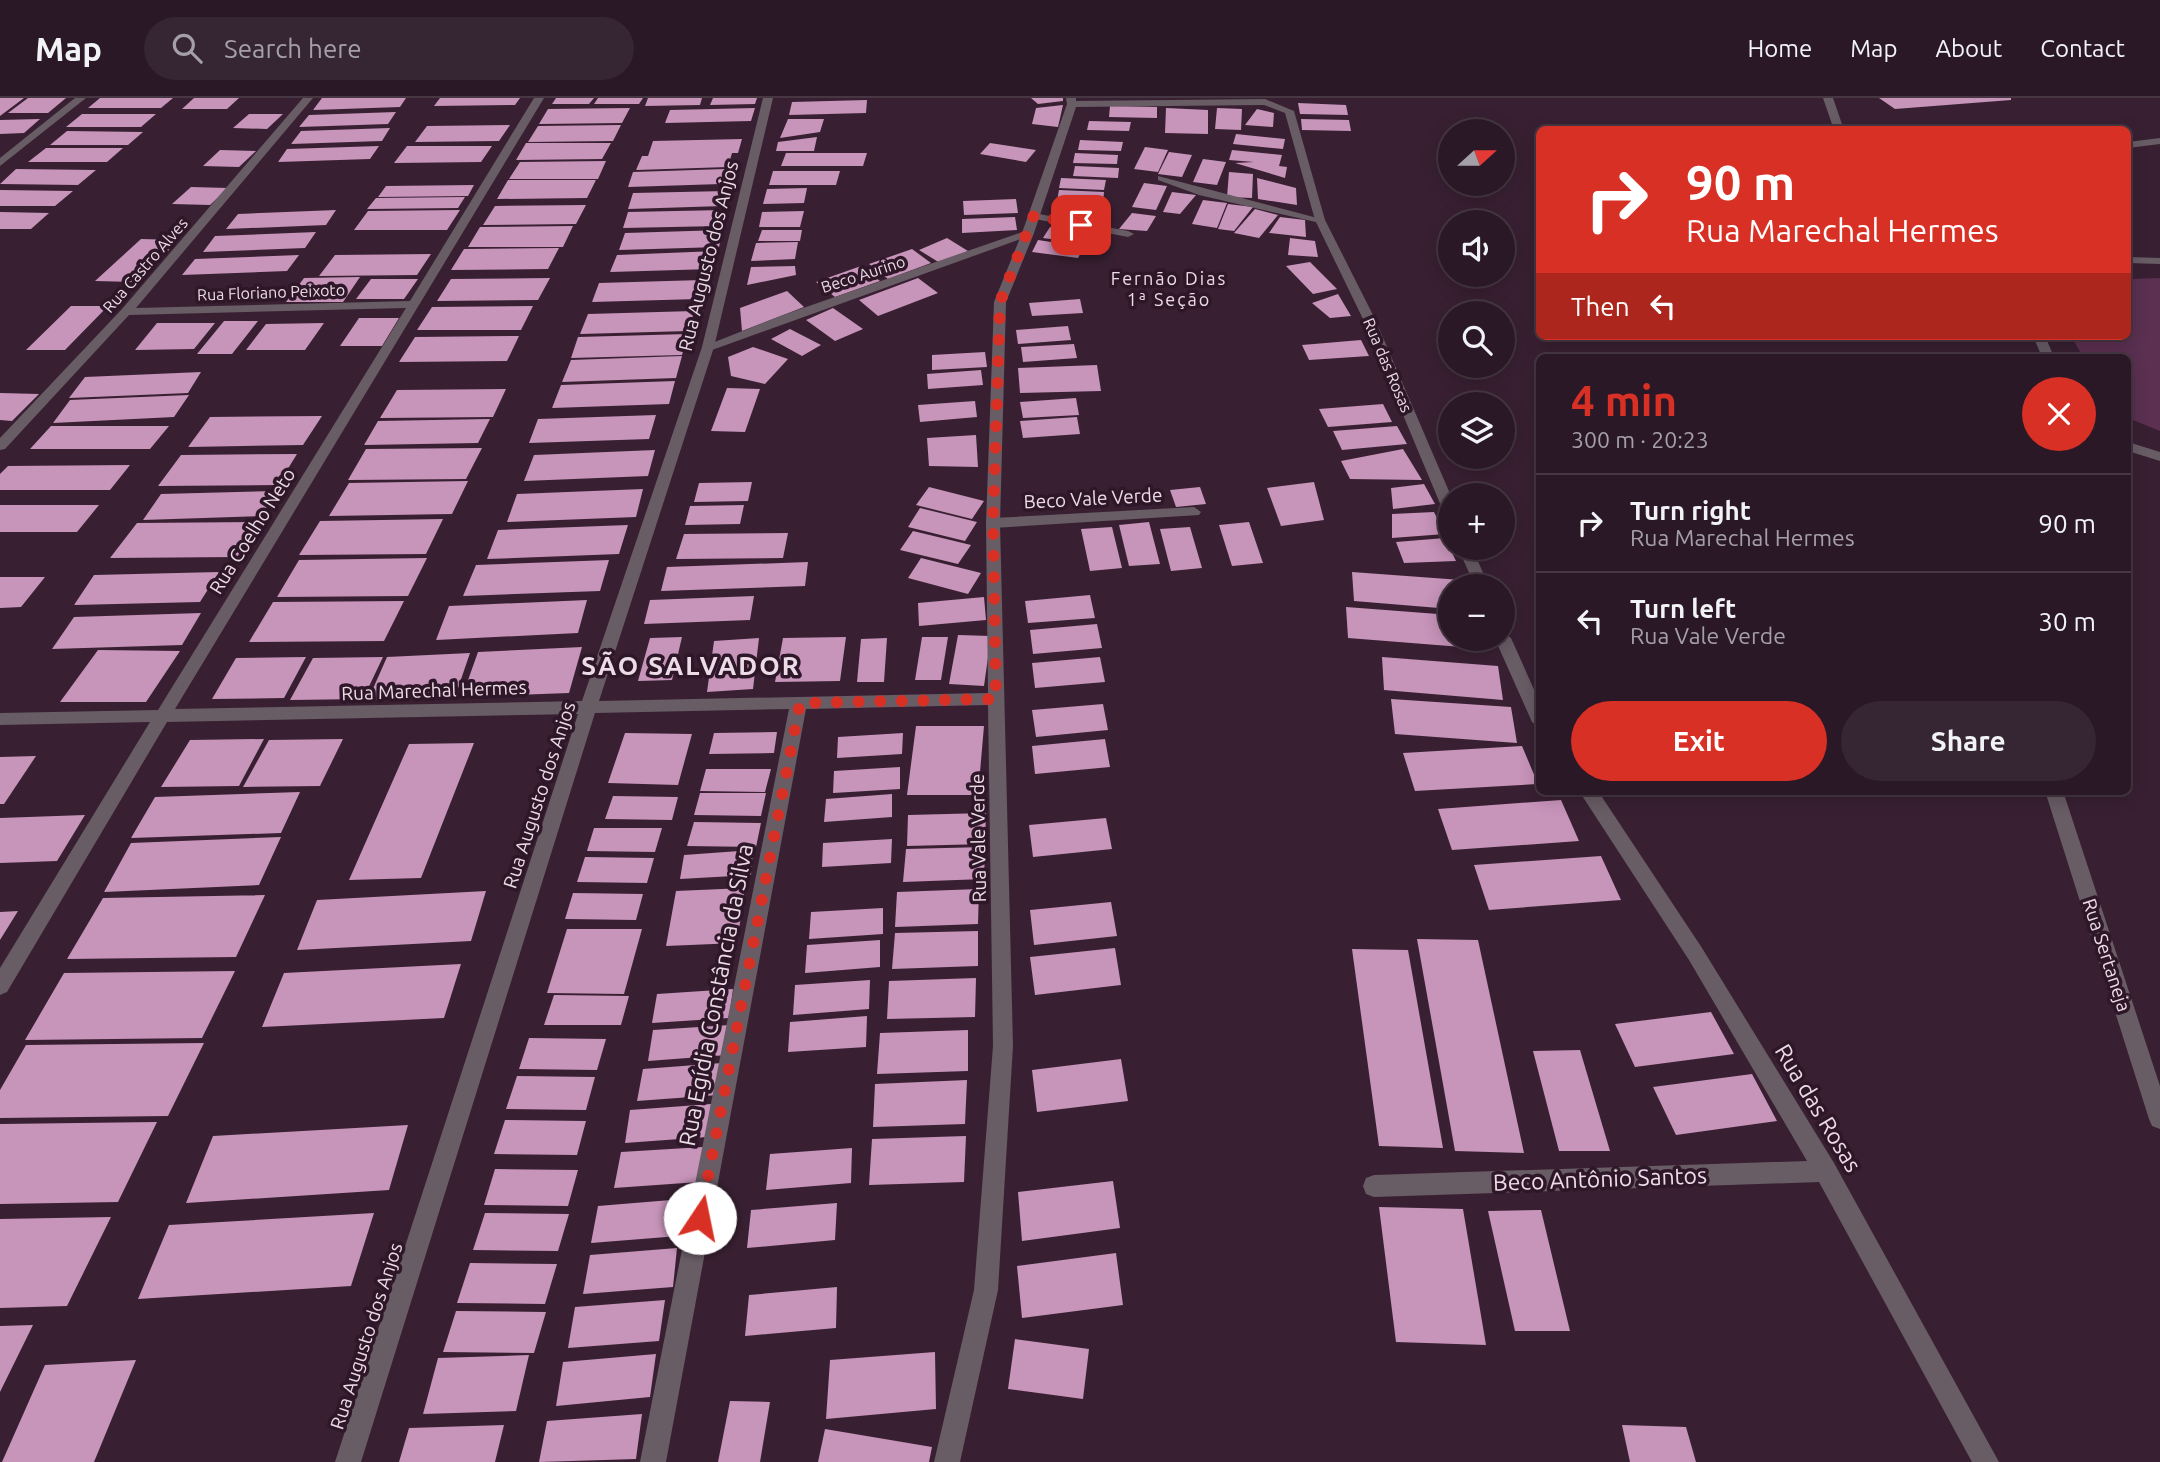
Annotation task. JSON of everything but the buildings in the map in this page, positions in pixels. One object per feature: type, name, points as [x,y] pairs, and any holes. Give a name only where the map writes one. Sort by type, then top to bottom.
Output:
[{"type":"street","points":[[0,163],[81,98]]},
{"type":"street","name":"Rua Castro Alves","points":[[0,446],[126,312],[308,98]]},
{"type":"street","name":"Rua Coelho Neto","points":[[0,986],[158,718],[416,304],[539,98]]},
{"type":"street","name":"Rua Augusto dos Anjos","points":[[348,1462],[589,706],[708,347],[768,98]]},
{"type":"street","points":[[1828,98],[1838,126]]},
{"type":"street","name":"Rua Vale Verde","points":[[947,1462],[986,1290],[1003,1046],[993,523],[1000,302],[1028,233],[1072,101]]},
{"type":"street","name":"Rua das Rosas","points":[[1072,101],[1265,102],[1289,111],[1320,220],[1369,319],[1438,483]]},
{"type":"street","points":[[2131,145],[2160,141]]},
{"type":"street","points":[[1162,178],[1203,193],[1320,220]]},
{"type":"street","points":[[1034,215],[1128,233]]},
{"type":"street","name":"Beco Aurino","points":[[708,347],[818,305],[892,282],[1028,233]]},
{"type":"street","points":[[2131,260],[2160,261]]},
{"type":"street","name":"Rua Floriano Peixoto","points":[[126,312],[416,304]]},
{"type":"street","points":[[2131,447],[2160,457]]},
{"type":"street","name":"Beco Vale Verde","points":[[993,523],[1194,512]]},
{"type":"street","points":[[1509,651],[1536,713]]},
{"type":"street","name":"Rua Marechal Hermes","points":[[0,719],[158,718],[589,706],[996,699]]},
{"type":"street","name":"Rua Egídia Constância da Silva","points":[[653,1462],[800,703]]},
{"type":"street","name":"Rua das Rosas","points":[[1591,795],[1646,874],[1826,1171],[1986,1462]]},
{"type":"street","name":"Rua Sertaneja","points":[[2055,795],[2160,1119]]},
{"type":"street","name":"Beco Antônio Santos","points":[[1374,1186],[1826,1171]]},
{"type":"shaded area","points":[[2160,278],[2160,431],[2131,419],[2131,354],[2081,354],[2073,340],[2131,340],[2131,279]]},
{"type":"district","name":"Fernão Dias 1ª Seção","points":[[1169,289]]},
{"type":"district","name":"SÃO SALVADOR","points":[[691,666]]},
{"type":"route","points":[[700,1218],[800,703],[996,699],[993,523],[1000,302],[1034,215],[1081,225]]}]
